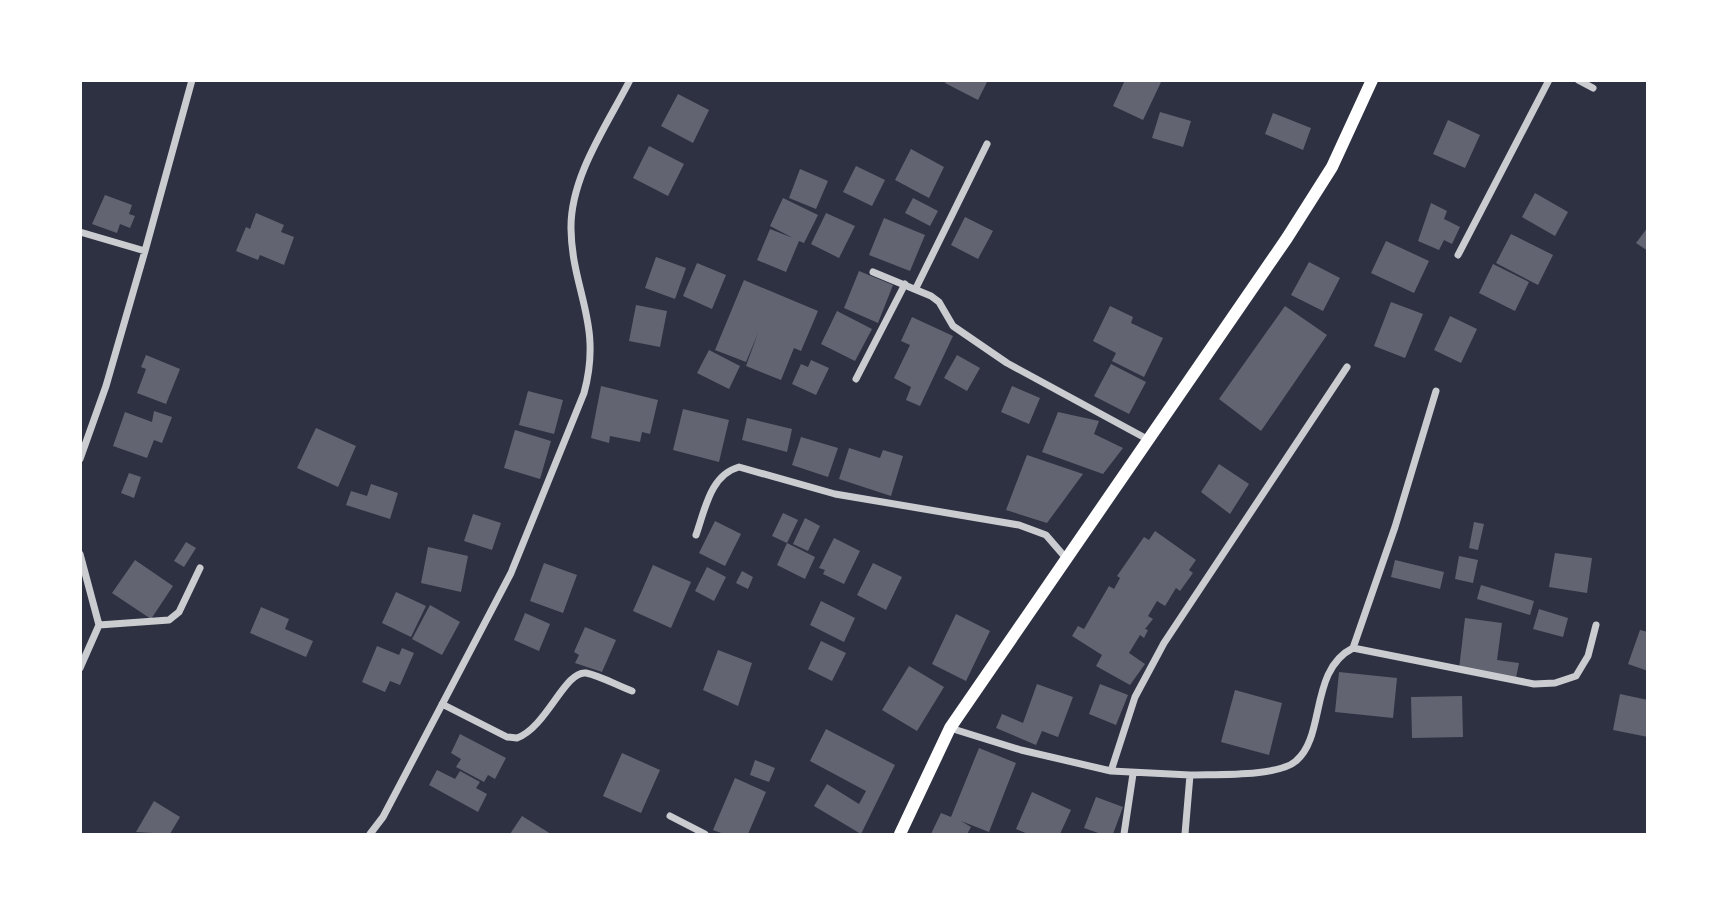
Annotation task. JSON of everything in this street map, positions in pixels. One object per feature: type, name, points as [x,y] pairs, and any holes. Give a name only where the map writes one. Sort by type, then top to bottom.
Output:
[{"type":"main road","points":[[900,835],[950,728],[1332,167],[1372,80]]},
{"type":"street","points":[[80,459],[106,386],[192,80]]},
{"type":"street","points":[[370,835],[383,817],[511,573],[584,393],[590,369],[592,342],[570,230],[573,198],[630,80]]},
{"type":"street","points":[[1458,255],[1549,80]]},
{"type":"street","points":[[1578,80],[1593,88]]},
{"type":"street","points":[[916,288],[987,144]]},
{"type":"street","points":[[80,232],[145,251]]},
{"type":"street","points":[[873,272],[916,288],[939,302],[953,326],[1007,363],[1147,439]]},
{"type":"street","points":[[856,379],[905,284]]},
{"type":"street","points":[[1111,771],[1135,697],[1164,643],[1347,368]]},
{"type":"street","points":[[1353,648],[1395,527],[1436,391]]},
{"type":"street","points":[[696,535],[720,477],[739,467],[835,494],[1019,525],[1046,536],[1065,557]]},
{"type":"street","points":[[80,554],[99,625],[80,668]]},
{"type":"street","points":[[99,625],[169,620],[179,612],[200,568]]},
{"type":"street","points":[[950,728],[1021,750],[1111,771],[1190,775],[1264,771],[1297,761],[1307,744],[1331,669],[1343,653],[1353,648],[1534,684],[1555,683],[1576,676],[1588,656],[1596,625]]},
{"type":"street","points":[[442,704],[507,737],[517,738],[541,722],[568,681],[576,674],[586,673],[632,691]]},
{"type":"street","points":[[1124,835],[1133,774]]},
{"type":"street","points":[[1185,835],[1190,775]]},
{"type":"street","points":[[670,816],[705,835]]},
{"type":"building","points":[[946,80],[988,80],[978,100],[945,83]]},
{"type":"building","points":[[1125,80],[1162,80],[1143,120],[1113,106]]},
{"type":"building","points":[[678,94],[709,110],[693,143],[661,126]]},
{"type":"building","points":[[1160,112],[1191,121],[1183,147],[1152,138]]},
{"type":"building","points":[[1273,113],[1311,128],[1303,150],[1265,134]]},
{"type":"building","points":[[1448,120],[1480,135],[1465,168],[1433,154]]},
{"type":"building","points":[[649,146],[684,164],[668,196],[633,178]]},
{"type":"building","points":[[911,149],[944,167],[929,198],[895,180]]},
{"type":"building","points":[[856,166],[885,180],[872,206],[843,192]]},
{"type":"building","points":[[800,169],[828,181],[816,209],[789,198]]},
{"type":"building","points":[[1535,193],[1568,212],[1555,236],[1522,217]]},
{"type":"building","points":[[105,195],[132,205],[129,214],[135,216],[130,228],[120,224],[117,233],[92,224]]},
{"type":"building","points":[[783,198],[818,215],[804,243],[799,241],[786,272],[757,260],[770,229],[793,238],[770,226]]},
{"type":"building","points":[[913,198],[938,211],[930,226],[905,213]]},
{"type":"building","points":[[1431,203],[1447,211],[1444,219],[1460,227],[1452,244],[1444,240],[1439,250],[1418,241]]},
{"type":"building","points":[[256,213],[284,225],[281,232],[294,237],[284,265],[260,255],[258,260],[236,251],[246,227],[250,229]]},
{"type":"building","points":[[826,213],[855,226],[839,258],[811,244]]},
{"type":"building","points":[[965,217],[993,231],[978,259],[951,245]]},
{"type":"building","points":[[884,218],[925,235],[910,271],[869,255]]},
{"type":"building","points":[[1648,227],[1648,251],[1636,243]]},
{"type":"building","points":[[1511,234],[1553,255],[1538,285],[1496,263]]},
{"type":"building","points":[[1386,241],[1429,261],[1414,293],[1371,273]]},
{"type":"building","points":[[656,257],[686,268],[675,299],[645,288]]},
{"type":"building","points":[[1309,262],[1340,278],[1323,311],[1291,295]]},
{"type":"building","points":[[697,263],[726,275],[712,309],[683,296]]},
{"type":"building","points":[[1493,264],[1529,282],[1515,311],[1479,293]]},
{"type":"building","points":[[859,271],[893,285],[878,323],[844,308]]},
{"type":"building","points":[[744,280],[818,311],[801,351],[794,348],[781,380],[746,366],[758,333],[746,362],[715,350]]},
{"type":"building","points":[[1391,302],[1423,314],[1405,358],[1374,346]]},
{"type":"building","points":[[636,305],[667,311],[660,347],[629,341]]},
{"type":"building","points":[[1110,306],[1133,317],[1131,323],[1163,338],[1144,377],[1112,361],[1116,353],[1093,341]]},
{"type":"building","points":[[1285,306],[1327,335],[1261,431],[1219,399]]},
{"type":"building","points":[[837,311],[872,329],[855,361],[821,344]]},
{"type":"building","points":[[1450,316],[1477,329],[1461,363],[1434,350]]},
{"type":"building","points":[[912,317],[953,336],[920,406],[906,400],[911,387],[894,378],[910,345],[901,341]]},
{"type":"building","points":[[709,350],[740,366],[729,389],[697,373]]},
{"type":"building","points":[[146,355],[180,369],[166,404],[137,393],[146,369],[141,367]]},
{"type":"building","points":[[957,355],[980,368],[967,391],[944,378]]},
{"type":"building","points":[[811,360],[829,368],[816,395],[792,384],[801,364],[808,367]]},
{"type":"building","points":[[1111,364],[1146,382],[1129,414],[1094,396]]},
{"type":"building","points":[[601,386],[658,400],[650,434],[642,432],[640,442],[610,436],[609,443],[591,438]]},
{"type":"building","points":[[1012,386],[1040,398],[1029,424],[1001,412]]},
{"type":"building","points":[[528,391],[563,400],[554,434],[519,425]]},
{"type":"building","points":[[683,409],[729,420],[719,462],[673,450]]},
{"type":"building","points":[[154,411],[172,417],[162,443],[154,440],[147,458],[113,446],[125,412],[152,422]]},
{"type":"building","points":[[1058,412],[1099,421],[1094,434],[1123,448],[1103,474],[1042,452]]},
{"type":"building","points":[[747,418],[792,429],[787,452],[742,440]]},
{"type":"building","points":[[316,428],[356,446],[338,487],[297,468]]},
{"type":"building","points":[[515,430],[551,441],[540,479],[504,468]]},
{"type":"building","points":[[801,437],[838,448],[828,477],[792,465]]},
{"type":"building","points":[[849,448],[880,458],[883,450],[903,456],[891,496],[839,479]]},
{"type":"building","points":[[1027,455],[1083,474],[1047,523],[1006,510]]},
{"type":"building","points":[[1219,464],[1249,484],[1230,514],[1201,492]]},
{"type":"building","points":[[129,473],[141,477],[134,498],[121,493]]},
{"type":"building","points":[[371,484],[398,493],[390,519],[346,505],[351,491],[367,496]]},
{"type":"building","points":[[783,513],[798,520],[787,543],[772,536]]},
{"type":"building","points":[[473,514],[501,523],[492,550],[464,541]]},
{"type":"building","points":[[805,518],[820,526],[808,551],[793,544]]},
{"type":"building","points":[[715,521],[741,534],[725,566],[699,553]]},
{"type":"building","points":[[1474,522],[1484,524],[1478,550],[1469,548]]},
{"type":"building","points":[[1155,531],[1196,560],[1189,570],[1193,573],[1180,591],[1176,588],[1165,606],[1157,601],[1148,616],[1153,619],[1145,629],[1148,630],[1144,638],[1140,635],[1129,653],[1145,664],[1130,685],[1096,666],[1102,655],[1072,636],[1078,626],[1084,629],[1109,586],[1114,589],[1120,578],[1117,576],[1144,537],[1149,540]]},
{"type":"building","points":[[834,538],[860,551],[844,584],[823,574],[825,570],[819,568]]},
{"type":"building","points":[[186,542],[196,548],[184,567],[174,561]]},
{"type":"building","points":[[787,543],[815,557],[805,579],[777,565]]},
{"type":"building","points":[[428,547],[468,556],[461,592],[421,583]]},
{"type":"building","points":[[1555,553],[1592,558],[1587,593],[1549,587]]},
{"type":"building","points":[[1459,556],[1478,560],[1473,583],[1455,579]]},
{"type":"building","points":[[135,560],[173,586],[151,619],[112,593]]},
{"type":"building","points":[[1395,560],[1444,572],[1440,589],[1391,577]]},
{"type":"building","points":[[544,563],[577,575],[563,613],[530,601]]},
{"type":"building","points":[[873,563],[902,577],[886,610],[857,595]]},
{"type":"building","points":[[653,565],[691,582],[671,628],[633,611]]},
{"type":"building","points":[[707,567],[726,577],[714,601],[695,591]]},
{"type":"building","points":[[742,571],[753,577],[748,589],[736,583]]},
{"type":"building","points":[[1481,585],[1534,601],[1530,615],[1477,599]]},
{"type":"building","points":[[396,592],[426,606],[411,637],[382,623]]},
{"type":"building","points":[[821,601],[855,618],[844,642],[810,625]]},
{"type":"building","points":[[430,605],[460,622],[442,655],[412,639]]},
{"type":"building","points":[[261,607],[289,619],[285,629],[313,641],[306,657],[250,633]]},
{"type":"building","points":[[1539,609],[1568,618],[1563,637],[1533,629]]},
{"type":"building","points":[[525,613],[550,624],[539,651],[514,640]]},
{"type":"building","points":[[956,614],[990,631],[966,681],[932,664]]},
{"type":"building","points":[[1465,618],[1502,623],[1497,660],[1519,663],[1515,683],[1459,669]]},
{"type":"building","points":[[585,627],[616,640],[602,672],[575,663],[579,655],[574,652]]},
{"type":"building","points":[[1640,630],[1648,632],[1648,671],[1628,664]]},
{"type":"building","points":[[821,641],[846,653],[832,681],[808,669]]},
{"type":"building","points":[[377,646],[399,655],[402,648],[414,653],[400,685],[390,681],[385,692],[362,682]]},
{"type":"building","points":[[718,650],[752,663],[738,706],[703,690]]},
{"type":"building","points":[[909,666],[944,687],[917,731],[882,710]]},
{"type":"building","points":[[1339,672],[1397,678],[1393,718],[1335,712]]},
{"type":"building","points":[[1037,684],[1073,697],[1058,737],[1042,731],[1036,745],[996,728],[1002,714],[1023,723]]},
{"type":"building","points":[[1100,684],[1128,695],[1116,725],[1089,714]]},
{"type":"building","points":[[1235,690],[1282,703],[1269,755],[1221,742]]},
{"type":"building","points":[[1620,694],[1648,700],[1648,737],[1613,730]]},
{"type":"building","points":[[1462,696],[1463,737],[1412,738],[1411,697]]},
{"type":"building","points":[[826,729],[895,765],[861,834],[814,806],[827,784],[859,804],[866,791],[810,761]]},
{"type":"building","points":[[460,734],[506,758],[495,779],[488,775],[484,782],[456,767],[461,759],[451,753]]},
{"type":"building","points":[[979,748],[1016,763],[989,832],[961,821],[971,827],[967,834],[931,834],[941,813],[951,817]]},
{"type":"building","points":[[622,753],[660,770],[641,813],[603,796]]},
{"type":"building","points":[[755,760],[775,768],[769,782],[750,775]]},
{"type":"building","points":[[437,770],[455,779],[460,771],[480,782],[476,788],[487,794],[478,812],[429,785]]},
{"type":"building","points":[[735,778],[766,792],[748,834],[724,834],[713,830]]},
{"type":"building","points":[[1032,792],[1071,810],[1060,834],[1028,834],[1016,829]]},
{"type":"building","points":[[1096,797],[1123,807],[1113,834],[1101,834],[1084,828]]},
{"type":"building","points":[[154,801],[180,817],[170,834],[136,832]]},
{"type":"building","points":[[522,816],[551,834],[510,834]]}]
